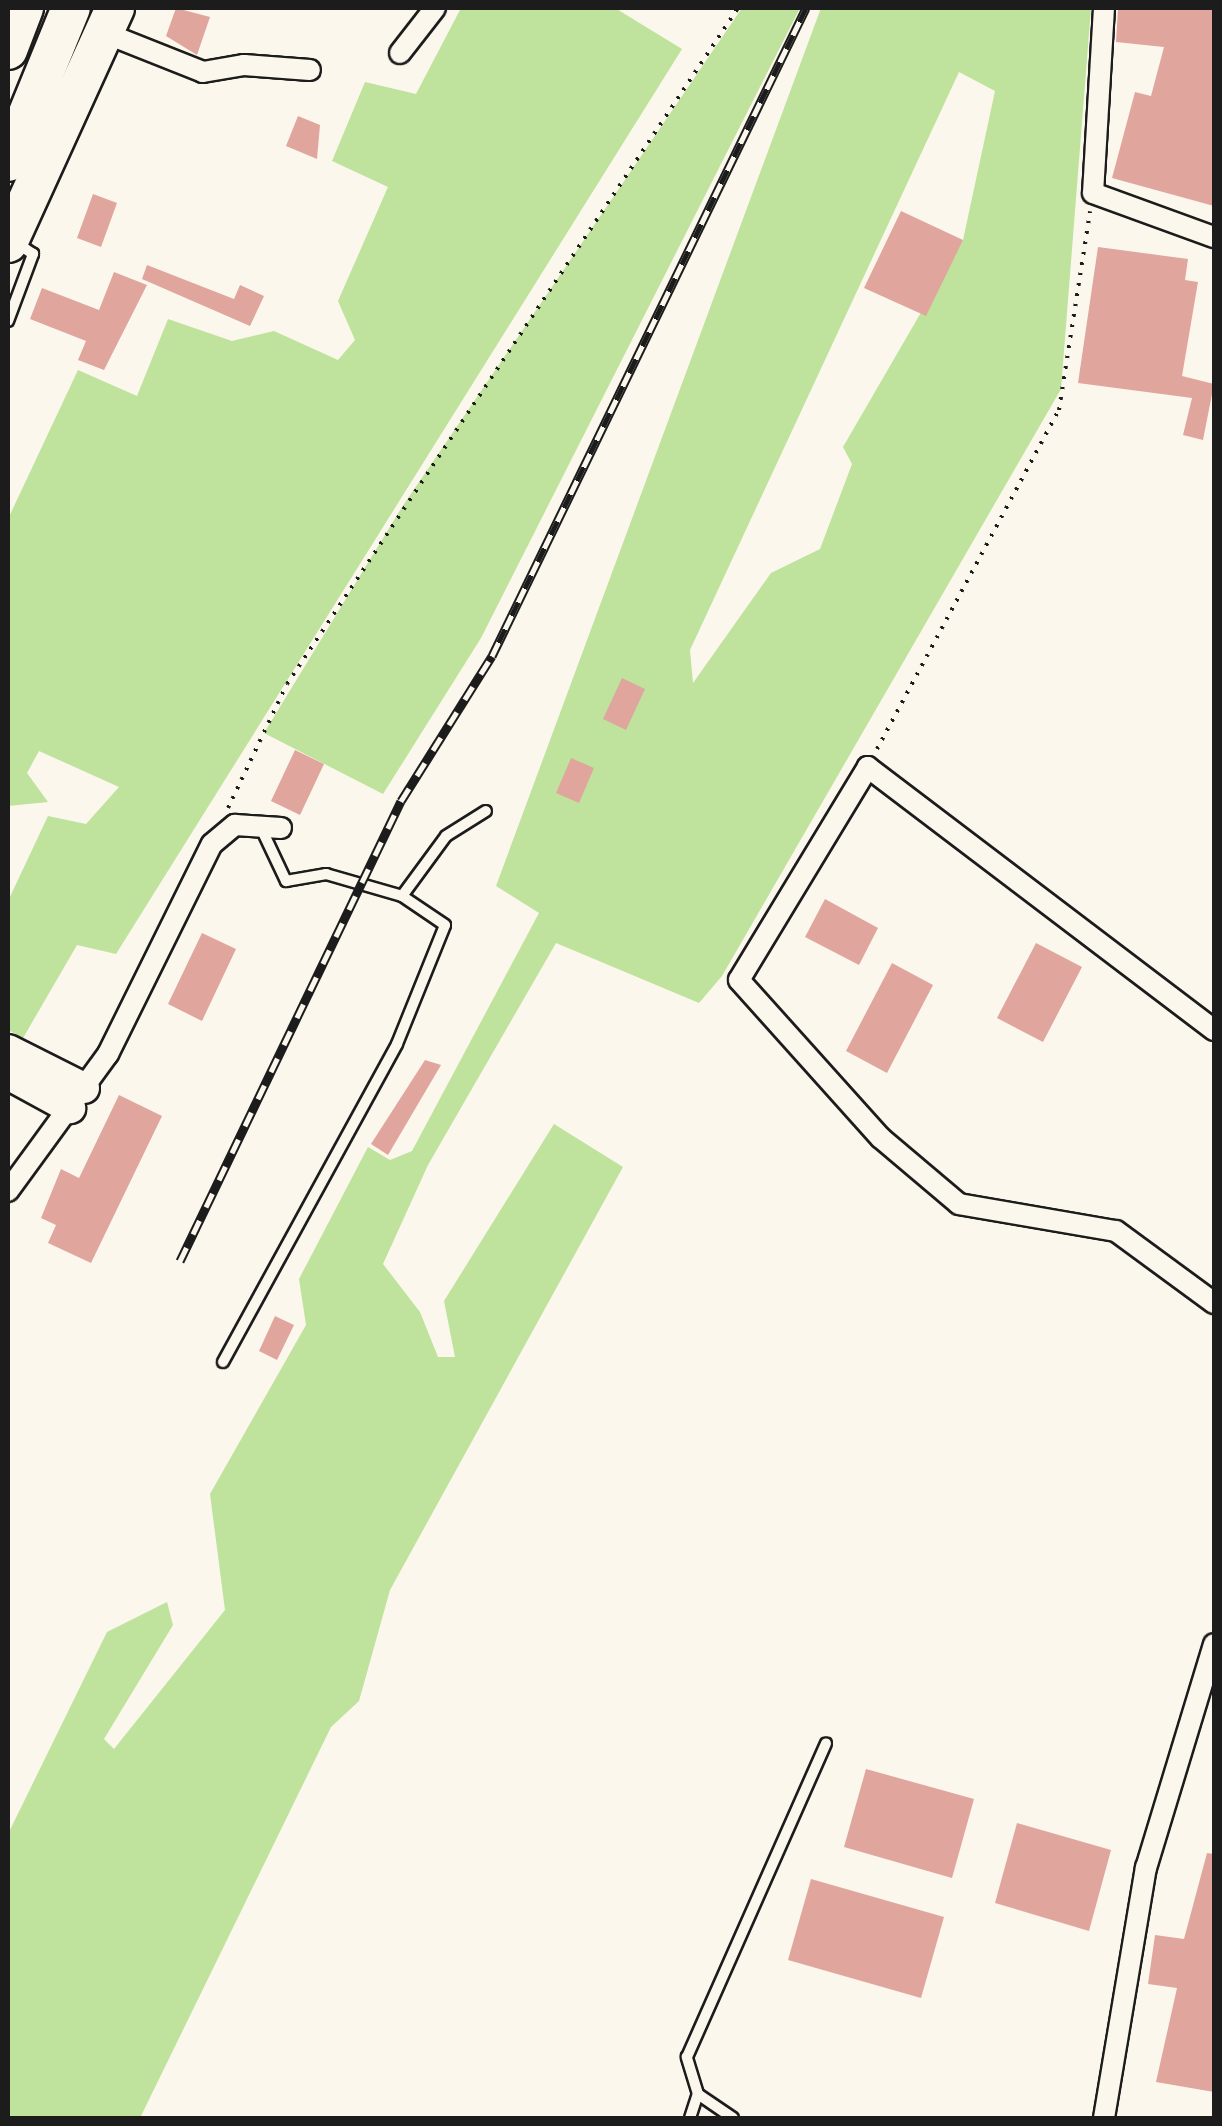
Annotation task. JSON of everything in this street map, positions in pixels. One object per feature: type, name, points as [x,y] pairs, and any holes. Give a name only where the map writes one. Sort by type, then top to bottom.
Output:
[{"type":"highway","points":[[8,50],[24,8]]},
{"type":"highway","points":[[8,162],[71,8]]},
{"type":"highway","points":[[9,241],[110,20]]},
{"type":"main road","points":[[8,1050],[77,1098]]},
{"type":"main road","points":[[8,1074],[77,1098]]},
{"type":"street","points":[[400,53],[435,8]]},
{"type":"street","points":[[1104,8],[1093,193],[1214,237]]},
{"type":"street","points":[[110,20],[203,72],[244,65],[310,70]]},
{"type":"street","points":[[1214,1030],[868,766],[738,980],[881,1138],[959,1204],[1116,1230],[1214,1304]]},
{"type":"street","points":[[8,1191],[77,1098],[212,844],[235,825],[259,822],[281,828]]},
{"type":"street","points":[[1104,2118],[1146,1868],[1214,1644]]},
{"type":"lane","points":[[8,321],[33,254],[9,241]]},
{"type":"lane","points":[[402,896],[446,836],[486,811]]},
{"type":"lane","points":[[224,1362],[397,1044],[445,926],[402,896],[326,874],[286,881],[259,822]]},
{"type":"lane","points":[[690,2118],[698,2094],[687,2058],[826,1743]]},
{"type":"lane","points":[[698,2094],[733,2118]]},
{"type":"path","points":[[212,844],[287,684],[738,8]]},
{"type":"path","points":[[868,766],[1058,410],[1093,193]]},
{"type":"green space","points":[[461,8],[615,8],[682,49],[116,954],[77,945],[23,1038],[8,1030],[8,901],[48,816],[86,824],[119,787],[39,751],[27,773],[48,802],[8,806],[8,519],[78,370],[137,396],[168,319],[232,341],[274,331],[338,360],[355,340],[338,301],[388,187],[332,161],[365,82],[416,94]]},
{"type":"green space","points":[[742,8],[800,8],[481,638],[383,794],[264,733],[402,507]]},
{"type":"green space","points":[[821,8],[1091,8],[1061,389],[722,976],[699,1003],[556,943],[428,1165],[383,1264],[420,1312],[438,1357],[455,1357],[444,1301],[554,1124],[623,1167],[390,1590],[359,1701],[331,1727],[140,2118],[8,2118],[8,1834],[107,1632],[167,1602],[173,1625],[104,1739],[114,1749],[225,1610],[210,1494],[306,1325],[299,1279],[368,1147],[390,1160],[412,1151],[539,913],[496,886]],"holes":[[[959,72],[995,91],[963,240],[843,447],[852,464],[820,549],[771,573],[693,683],[690,650]]]},
{"type":"building","points":[[176,8],[210,17],[197,55],[166,36]]},
{"type":"building","points":[[1118,8],[1214,8],[1214,206],[1112,178],[1135,92],[1151,96],[1164,47],[1116,42]]},
{"type":"building","points":[[298,116],[320,125],[317,159],[286,146]]},
{"type":"building","points":[[93,194],[117,203],[101,247],[77,238]]},
{"type":"building","points":[[901,211],[963,240],[926,316],[864,288]]},
{"type":"building","points":[[1098,247],[1188,259],[1185,280],[1198,282],[1182,376],[1214,384],[1203,440],[1183,435],[1192,398],[1078,383]]},
{"type":"building","points":[[147,265],[234,299],[240,285],[264,296],[250,326],[142,279]]},
{"type":"building","points":[[114,272],[147,285],[104,370],[78,360],[86,341],[30,319],[42,288],[99,310]]},
{"type":"building","points":[[622,678],[645,689],[626,730],[603,719]]},
{"type":"building","points":[[295,750],[324,764],[300,815],[271,801]]},
{"type":"building","points":[[571,758],[594,768],[579,803],[556,793]]},
{"type":"building","points":[[825,899],[878,928],[859,965],[805,937]]},
{"type":"building","points":[[202,933],[236,949],[202,1021],[168,1004]]},
{"type":"building","points":[[1036,943],[1082,967],[1043,1042],[997,1018]]},
{"type":"building","points":[[892,963],[933,985],[887,1073],[846,1051]]},
{"type":"building","points":[[425,1060],[441,1065],[388,1155],[371,1144]]},
{"type":"building","points":[[119,1095],[162,1116],[91,1263],[48,1243],[56,1225],[41,1218],[61,1169],[79,1178]]},
{"type":"building","points":[[275,1316],[294,1325],[277,1360],[259,1351]]},
{"type":"building","points":[[866,1769],[974,1799],[952,1878],[844,1847]]},
{"type":"building","points":[[1017,1823],[1111,1850],[1089,1931],[995,1903]]},
{"type":"building","points":[[1207,1853],[1214,1854],[1214,2092],[1156,2082],[1177,1988],[1148,1984],[1155,1935],[1184,1939]]},
{"type":"building","points":[[811,1879],[944,1917],[921,1998],[788,1960]]},
{"type":"railway","points":[[180,1261],[401,801],[492,656],[806,8]]}]
